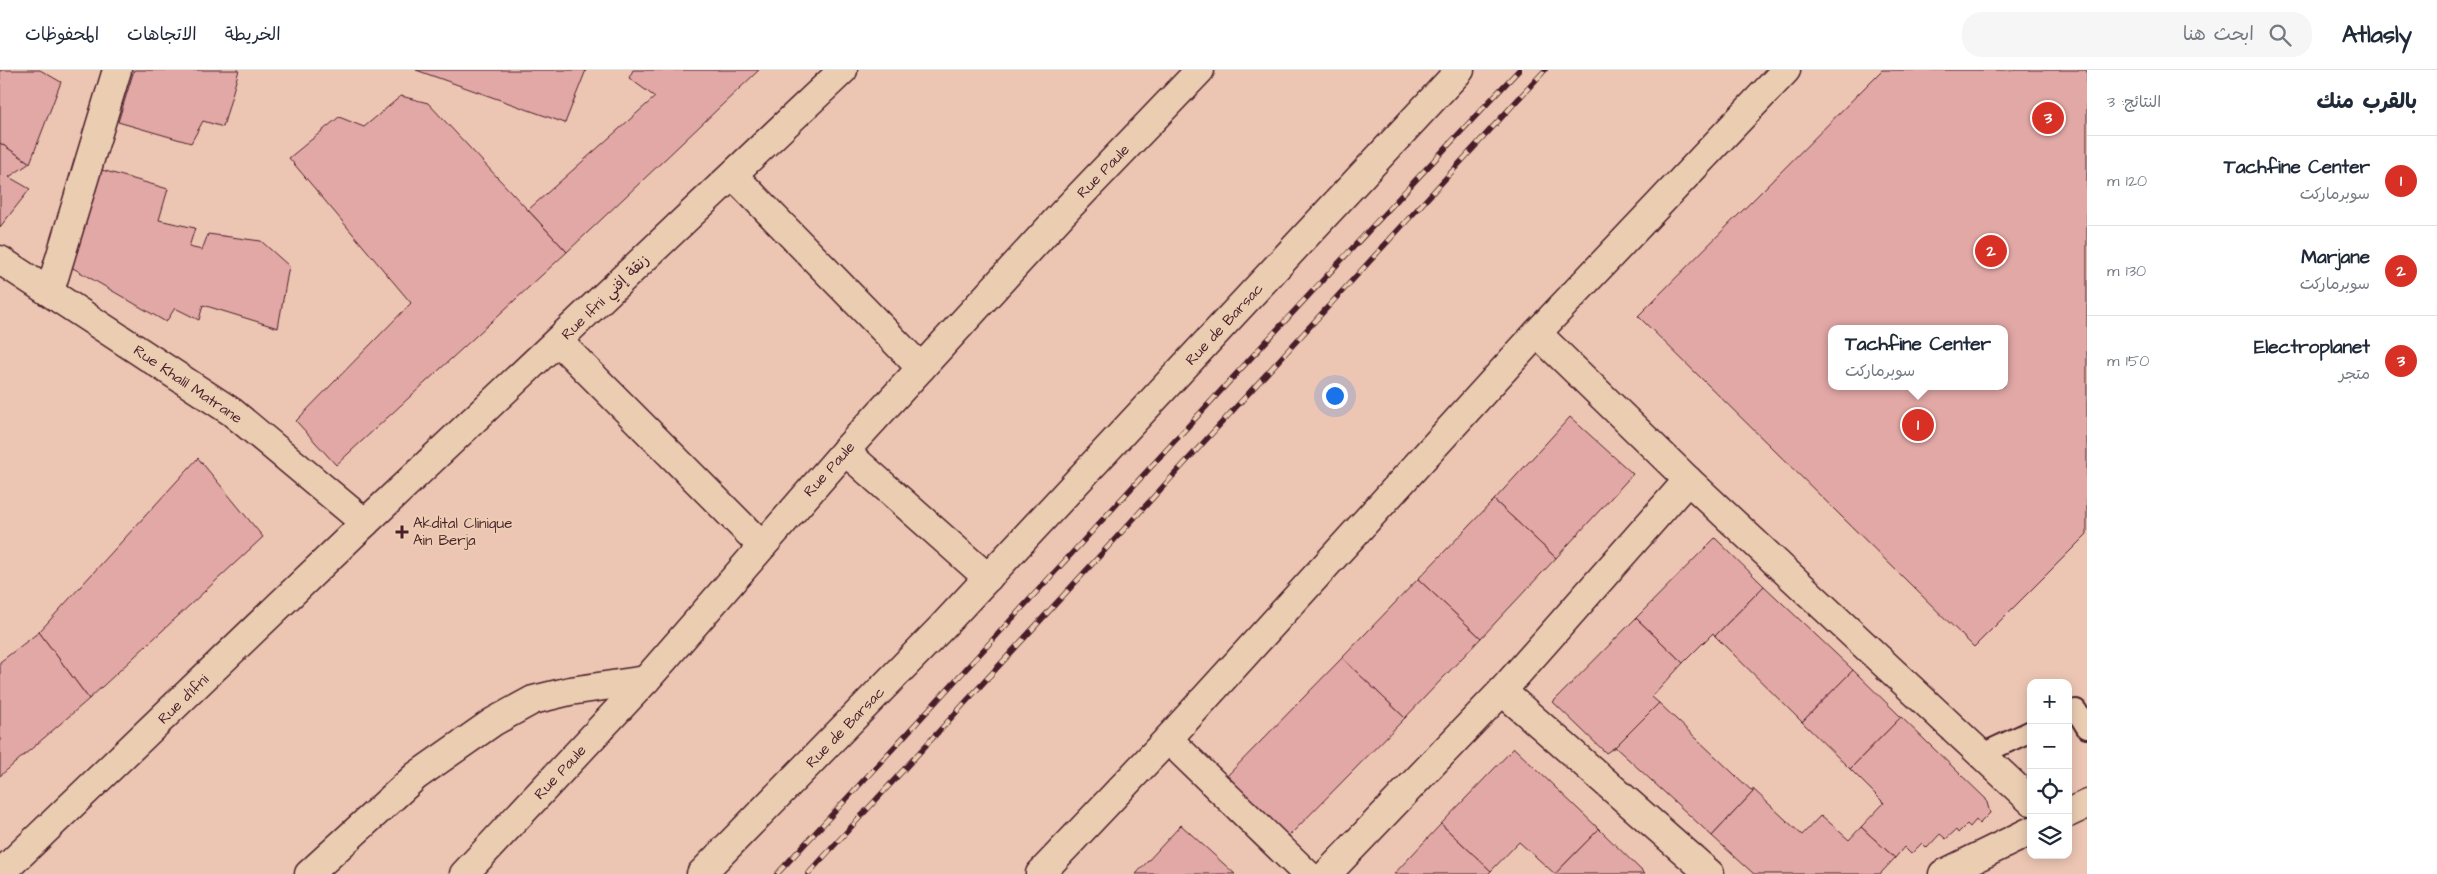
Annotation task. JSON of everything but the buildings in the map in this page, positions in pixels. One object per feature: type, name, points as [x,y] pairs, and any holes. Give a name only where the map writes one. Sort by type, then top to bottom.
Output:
[{"type":"street","points":[[50,291],[117,70]]},
{"type":"street","name":"Rue Ifni زنقة إفني","points":[[365,523],[843,70]]},
{"type":"street","name":"Rue Paule","points":[[464,874],[646,680],[845,451],[1063,213],[1200,70]]},
{"type":"street","name":"Rue de Barsac","points":[[701,874],[941,628],[1460,70]]},
{"type":"street","points":[[1040,874],[1168,739],[1537,333],[1786,70]]},
{"type":"street","points":[[732,175],[921,368]]},
{"type":"street","name":"Rue Khalil Matrane","points":[[0,260],[232,412],[365,523]]},
{"type":"street","points":[[1537,333],[1688,480],[2027,797]]},
{"type":"street","points":[[558,341],[762,546]]},
{"type":"street","points":[[845,451],[988,578]]},
{"type":"street","points":[[1327,874],[1502,691],[1688,480]]},
{"type":"street","name":"Rue d'Ifni","points":[[0,874],[365,523]]},
{"type":"street","points":[[309,874],[416,776],[492,722],[533,700],[570,691],[646,680]]},
{"type":"street","points":[[1502,691],[1710,874]]},
{"type":"street","points":[[1168,739],[1306,874]]},
{"type":"street","points":[[2072,811],[2087,804]]},
{"type":"street","points":[[1943,874],[2027,833]]},
{"type":"lane","points":[[2077,710],[2087,728]]},
{"type":"lane","points":[[1982,754],[2027,733]]},
{"type":"railway","points":[[777,874],[1332,270],[1519,70]]},
{"type":"railway","points":[[808,874],[1545,70]]},
{"type":"place","name":"Electroplanet","points":[[2048,118]]},
{"type":"place","name":"Marjane","points":[[1991,251]]},
{"type":"place","name":"Tachfine Center","points":[[1918,425]]},
{"type":"place","name":"Akdital Clinique Ain Berja","points":[[402,532]]}]
